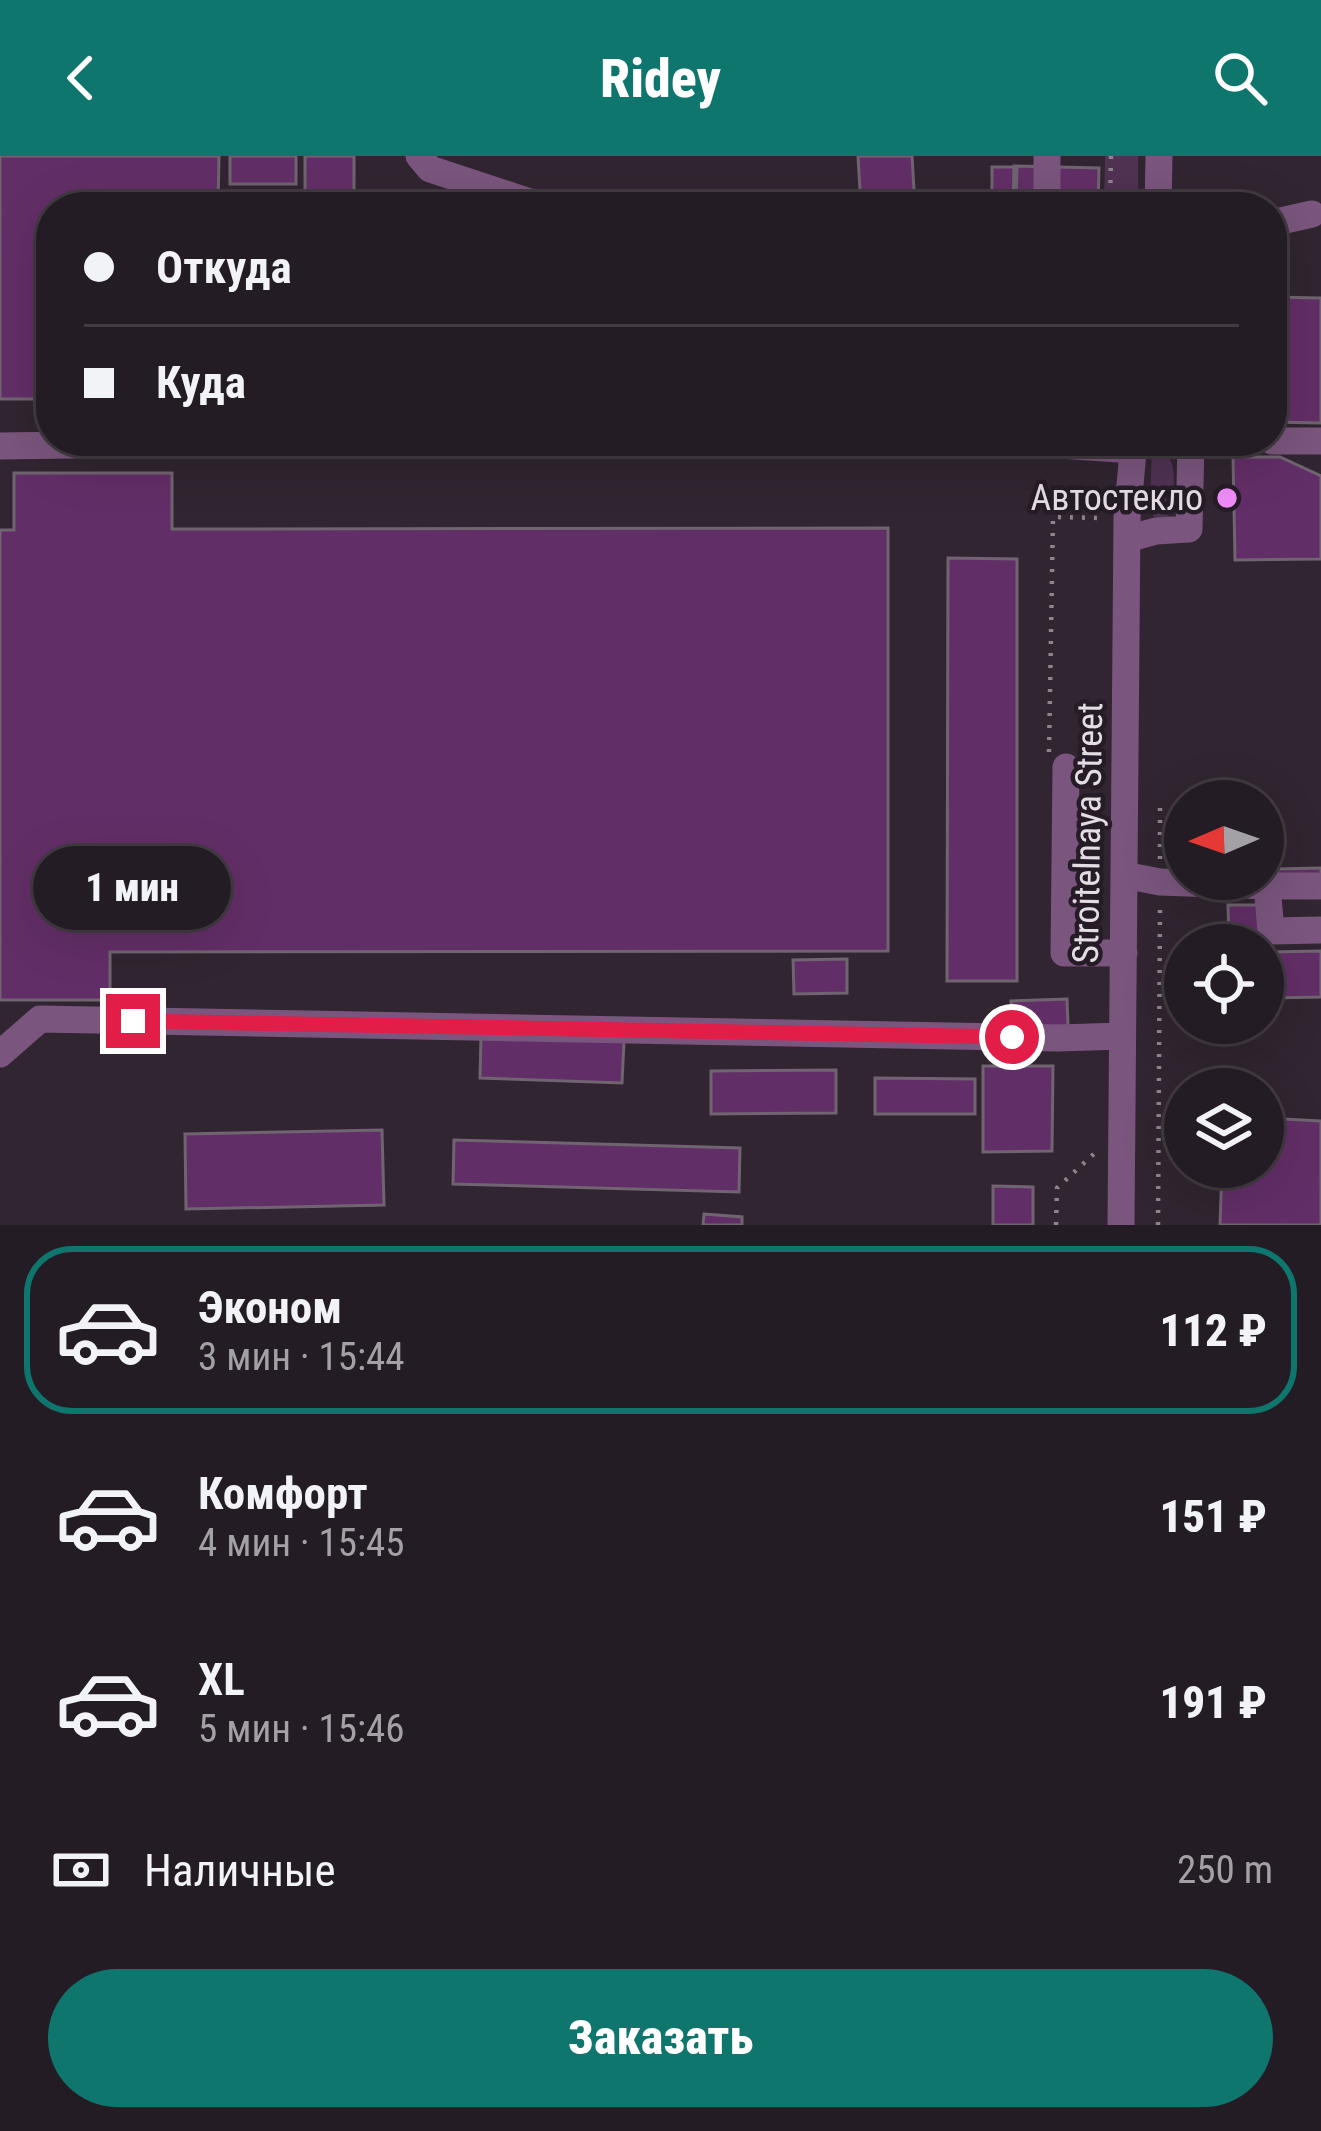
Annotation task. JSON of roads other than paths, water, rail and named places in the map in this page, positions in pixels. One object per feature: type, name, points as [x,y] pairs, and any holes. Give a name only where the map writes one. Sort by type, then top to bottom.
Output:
[{"type":"street","points":[[419,156],[430,169],[496,192]]},
{"type":"street","points":[[1047,156],[1047,192]]},
{"type":"street","points":[[1159,192],[1160,156]]},
{"type":"street","points":[[1287,220],[1312,214]]},
{"type":"street","points":[[1287,441],[1321,441]]},
{"type":"street","points":[[0,446],[36,446]]},
{"type":"street","name":"Stroitelnaya Street","points":[[1121,1225],[1127,538],[1132,456]]},
{"type":"street","points":[[1127,538],[1189,529],[1192,456]]},
{"type":"street","points":[[1057,764],[1064,953],[1124,953]]},
{"type":"street","points":[[1124,875],[1164,882]]},
{"type":"street","points":[[1284,886],[1321,886]]},
{"type":"street","points":[[1268,900],[1271,931],[1321,930]]},
{"type":"street","points":[[0,1054],[40,1019],[1122,1036]]},
{"type":"place","name":"Автостекло","points":[[1227,498]]}]
